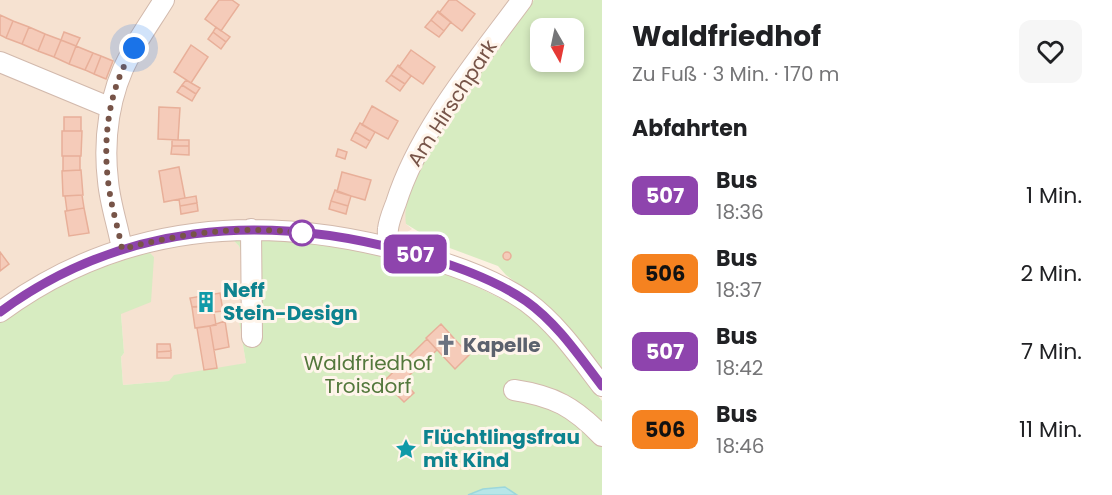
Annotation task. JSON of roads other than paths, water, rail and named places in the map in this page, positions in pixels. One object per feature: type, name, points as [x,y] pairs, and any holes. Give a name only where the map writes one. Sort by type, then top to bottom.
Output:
[{"type":"street","points":[[122,249],[108,178],[106,141],[111,108],[129,55],[164,0]]},
{"type":"street","name":"Am Hirschpark","points":[[390,247],[388,232],[390,222],[409,168],[440,114],[477,59],[522,0]]},
{"type":"street","points":[[0,62],[111,108]]},
{"type":"street","points":[[251,229],[252,337]]},
{"type":"street","points":[[0,312],[31,290],[85,263],[122,249],[159,239],[251,229],[314,234],[390,247],[438,260],[483,279],[525,301],[549,319],[602,386]]},
{"type":"street","points":[[514,390],[540,394],[566,406],[587,421],[602,436]]},
{"type":"water","points":[[505,487],[517,495],[468,495],[483,489]]},
{"type":"place","name":"Neff Stein-Design","points":[[206,302]]},
{"type":"place","name":"Kapelle","points":[[446,345]]},
{"type":"place","name":"Flüchtlingsfrau mit Kind","points":[[406,449]]},
{"type":"park label","name":"Waldfriedhof Troisdorf","points":[[368,374]]}]
